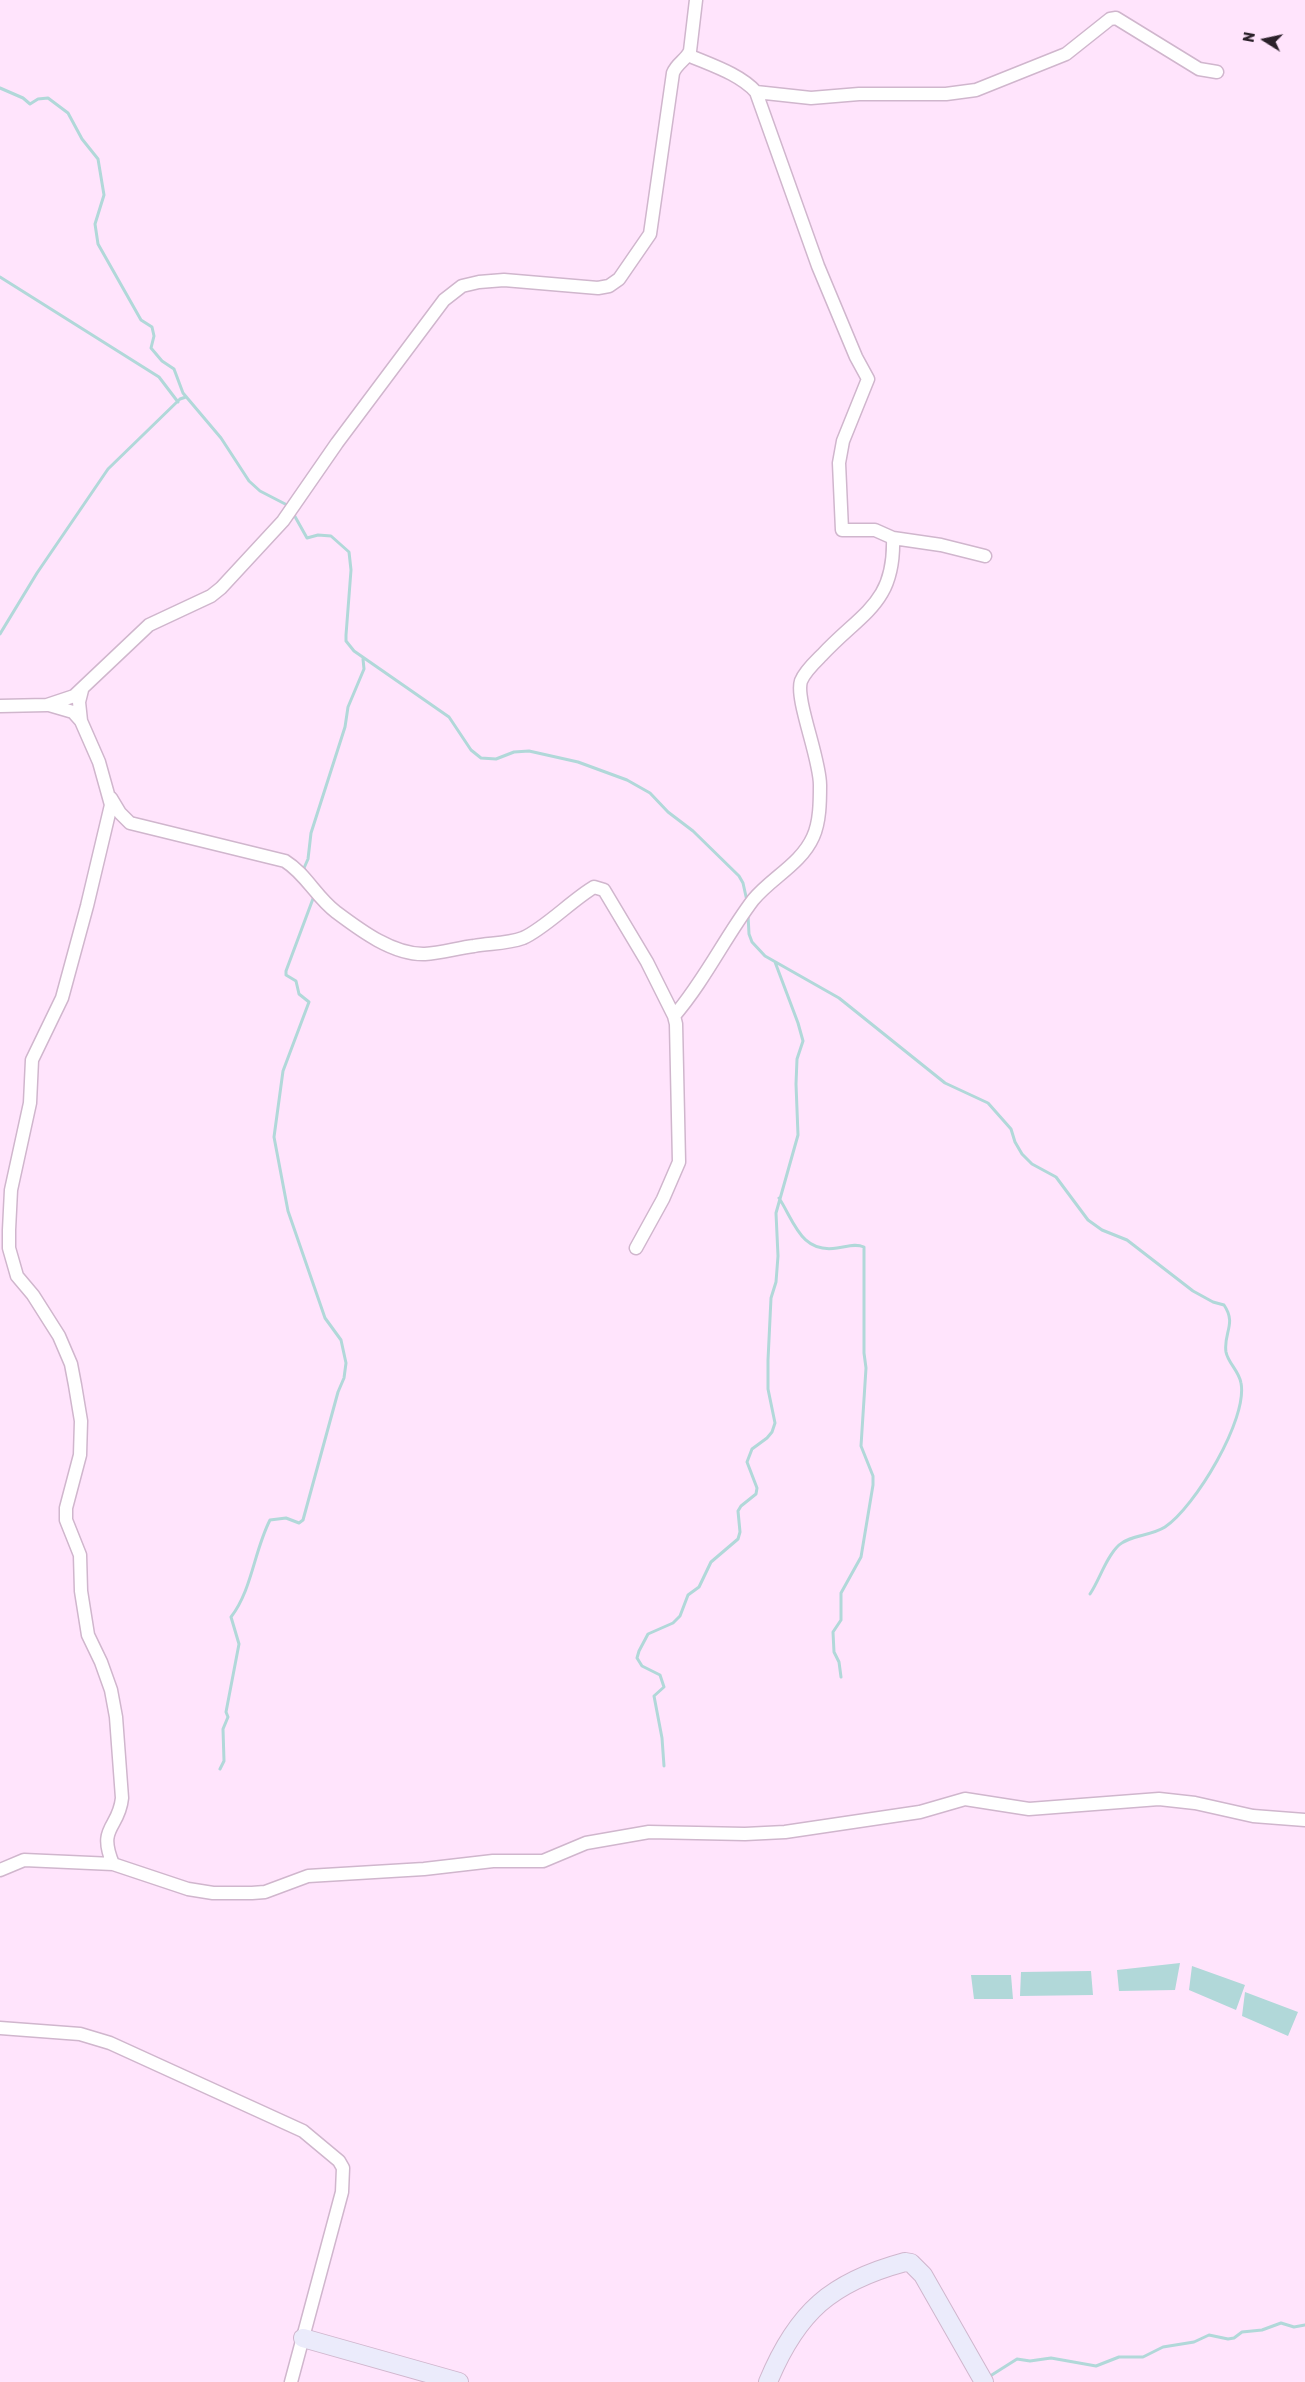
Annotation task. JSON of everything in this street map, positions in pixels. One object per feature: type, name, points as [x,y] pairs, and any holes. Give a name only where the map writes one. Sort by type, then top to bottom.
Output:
[{"type":"street","points":[[0,706],[47,704],[65,700],[82,690],[149,625],[211,596],[248,561],[283,522],[371,396],[444,300],[456,290],[470,283],[504,280],[598,288],[609,286],[619,279],[650,234],[673,73],[677,65],[688,55],[696,0]]},
{"type":"street","points":[[756,92],[769,96],[811,98],[858,94],[946,94],[976,90],[1066,54],[1110,19],[1116,18],[1199,69],[1218,72]]},
{"type":"street","points":[[688,55],[735,76],[750,85],[756,92],[818,266],[856,358],[868,379],[843,441],[839,463],[842,530],[875,530],[892,538],[941,545],[985,556]]},
{"type":"street","points":[[674,1016],[712,966],[754,900],[777,880],[813,838],[819,812],[820,784],[814,745],[800,694],[801,680],[825,652],[869,611],[881,596],[891,574],[892,538]]},
{"type":"street","points":[[82,690],[79,702],[81,721],[99,762],[111,805],[92,888],[62,998],[32,1060],[30,1103],[11,1190],[8,1230],[9,1248],[17,1276],[33,1295],[66,1350],[82,1421],[80,1455],[66,1508],[66,1520],[80,1555],[81,1591],[88,1635],[104,1672],[116,1717],[122,1798],[121,1809],[108,1829],[106,1840],[113,1864]]},
{"type":"street","points":[[47,704],[73,712],[81,721]]},
{"type":"street","points":[[110,796],[120,813],[130,823],[285,861],[300,872],[315,893],[335,911],[375,938],[408,952],[424,954],[481,944],[494,945],[523,937],[577,897],[594,887],[601,888],[619,912],[674,1016],[678,1079],[679,1162],[663,1199],[636,1248]]},
{"type":"street","points":[[0,1870],[24,1860],[113,1864],[188,1889],[234,1894],[265,1892],[308,1876],[424,1869],[493,1861],[543,1861],[586,1843],[649,1832],[745,1834],[785,1832],[920,1812],[965,1799],[1029,1809],[1159,1799],[1195,1803],[1254,1816],[1305,1820]]},
{"type":"street","points":[[0,2028],[80,2034],[110,2043],[303,2130],[331,2152],[343,2168],[342,2192],[291,2382]]},
{"type":"street","points":[[768,2382],[791,2334],[818,2304],[860,2277],[904,2262],[911,2263],[923,2275],[984,2382]]},
{"type":"street","points":[[303,2338],[459,2382]]},
{"type":"shaded area","points":[[1180,1963],[1175,1990],[1119,1991],[1117,1970]]},
{"type":"shaded area","points":[[1192,1966],[1245,1985],[1236,2010],[1189,1990]]},
{"type":"shaded area","points":[[1091,1971],[1093,1995],[1020,1996],[1021,1972]]},
{"type":"shaded area","points":[[971,1975],[1011,1975],[1013,1999],[974,1999]]},
{"type":"shaded area","points":[[1245,1992],[1298,2012],[1288,2036],[1242,2016]]},
{"type":"waterway","points":[[0,88],[23,98],[30,104],[38,99],[48,98],[68,113],[82,139],[98,159],[104,195],[95,224],[98,244],[141,320],[152,327],[154,336],[151,348],[162,361],[174,369],[183,393],[221,438],[249,481],[260,491],[289,506]]},
{"type":"waterway","points":[[0,277],[159,377],[178,402]]},
{"type":"waterway","points":[[0,634],[37,573],[108,469],[180,399],[186,397]]},
{"type":"waterway","points":[[293,513],[307,538],[318,535],[331,536],[349,552],[351,570],[346,641],[354,651],[449,717],[471,750],[481,758],[496,759],[514,752],[529,751],[578,762],[627,780],[650,793],[668,812],[693,831],[739,876],[743,883],[747,901]]},
{"type":"waterway","points":[[306,872],[304,868],[308,859],[311,833],[345,727],[348,707],[364,669],[363,659]]},
{"type":"waterway","points":[[220,1769],[224,1761],[223,1729],[228,1717],[226,1712],[239,1644],[231,1617],[244,1595],[260,1544],[270,1520],[286,1518],[299,1523],[303,1520],[338,1392],[344,1378],[346,1363],[341,1340],[325,1318],[288,1211],[274,1137],[283,1071],[309,1002],[299,994],[296,981],[286,975],[286,971],[314,896]]},
{"type":"waterway","points":[[748,915],[749,934],[752,942],[765,956],[839,998],[945,1083],[988,1103],[1011,1129],[1015,1142],[1022,1154],[1032,1164],[1056,1177],[1088,1220],[1102,1230],[1127,1240],[1193,1291],[1213,1302],[1224,1305],[1228,1312],[1230,1323],[1226,1339],[1226,1352],[1241,1383],[1241,1399],[1228,1439],[1204,1482],[1177,1517],[1159,1530],[1129,1539],[1119,1545],[1110,1556],[1090,1594]]},
{"type":"waterway","points":[[664,1766],[662,1738],[654,1696],[664,1687],[660,1675],[642,1666],[637,1658],[639,1651],[648,1634],[673,1623],[680,1616],[688,1595],[699,1587],[711,1562],[738,1539],[740,1532],[738,1511],[741,1506],[756,1494],[757,1488],[747,1462],[752,1449],[767,1438],[772,1432],[775,1423],[768,1389],[768,1360],[771,1298],[776,1282],[778,1256],[776,1213],[798,1135],[797,1059],[803,1041],[775,962]]},
{"type":"waterway","points":[[779,1198],[794,1226],[807,1241],[815,1246],[825,1249],[854,1245],[864,1247],[864,1353],[866,1368],[861,1446],[873,1476],[873,1485],[861,1557],[841,1593],[841,1620],[833,1632],[834,1652],[839,1662],[841,1677]]},
{"type":"waterway","points":[[987,2378],[1017,2359],[1030,2361],[1051,2358],[1096,2366],[1119,2357],[1143,2357],[1163,2347],[1194,2342],[1209,2335],[1228,2339],[1234,2338],[1242,2332],[1262,2330],[1281,2323],[1294,2327],[1305,2325]]}]
